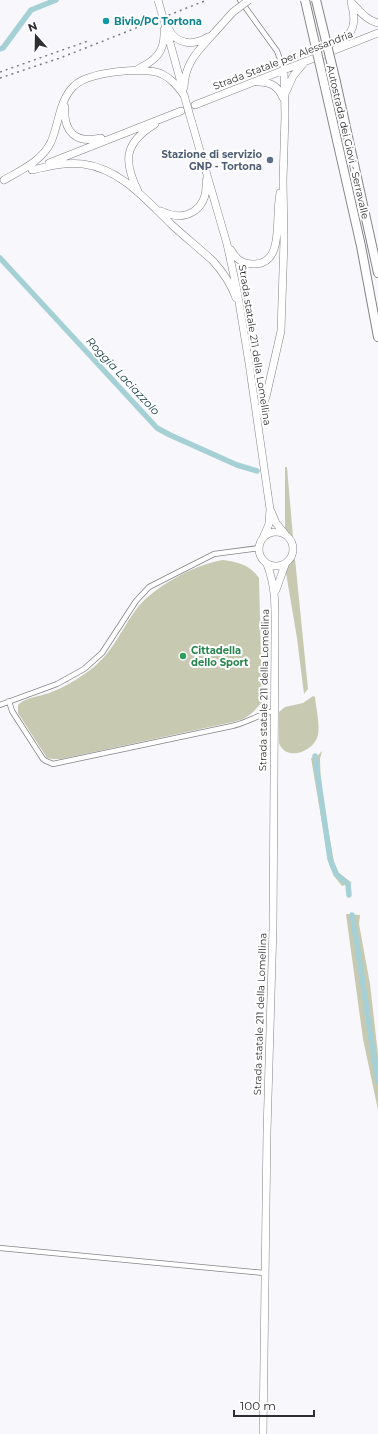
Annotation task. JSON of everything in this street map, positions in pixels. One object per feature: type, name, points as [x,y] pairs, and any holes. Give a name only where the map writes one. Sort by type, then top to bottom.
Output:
[{"type":"highway","name":"Autostrada dei Giovi - Serravalle","points":[[304,0],[358,232],[378,337]]},
{"type":"highway","name":"Autostrada dei Giovi - Serravalle","points":[[316,0],[336,82],[378,273]]},
{"type":"main road","name":"Strada statale 211 della Lomellina","points":[[158,0],[227,244],[242,316],[270,510],[269,524],[259,548],[260,555],[267,564],[273,579],[275,594],[273,935],[264,1273],[263,1434]]},
{"type":"main road","points":[[184,95],[184,82],[188,66],[195,55],[233,12],[248,0]]},
{"type":"main road","points":[[350,1],[365,17],[378,23]]},
{"type":"main road","points":[[333,51],[348,36],[354,26],[354,16],[350,1]]},
{"type":"main road","points":[[164,21],[174,37],[185,43],[196,43],[215,32]]},
{"type":"main road","points":[[138,70],[154,60],[161,50],[164,38],[164,21]]},
{"type":"main road","name":"Strada Statale per Alessandria","points":[[195,105],[378,33]]},
{"type":"main road","points":[[284,100],[293,76],[306,61]]},
{"type":"main road","points":[[2,181],[31,164],[45,150],[51,142],[68,92],[74,86],[87,78],[138,70],[156,72],[166,77],[176,85],[184,95]]},
{"type":"main road","points":[[257,418],[266,397],[281,331],[284,240],[284,70]]},
{"type":"main road","points":[[253,82],[268,82],[272,84],[279,89],[284,100]]},
{"type":"main road","points":[[65,98],[65,121],[70,131],[78,138],[91,140],[128,131]]},
{"type":"main road","points":[[2,181],[181,111]]},
{"type":"main road","points":[[139,193],[130,172],[128,156],[130,149],[139,136],[170,115]]},
{"type":"main road","points":[[155,208],[176,216],[191,213],[197,209],[202,204],[207,190],[204,161]]},
{"type":"main road","points":[[32,170],[68,163],[82,164],[96,166],[118,177],[139,193],[221,270],[234,292],[242,316]]},
{"type":"main road","points":[[227,244],[236,258],[246,264],[256,265],[269,258],[276,245],[278,207],[283,181]]},
{"type":"main road","name":"Strada statale 211 della Lomellina","points":[[270,510],[276,522],[290,539],[294,549],[292,556],[285,565],[278,580],[275,594]]},
{"type":"main road","points":[[263,538],[275,532],[285,534]]},
{"type":"main road","points":[[267,564],[274,567],[285,565]]},
{"type":"street","points":[[240,0],[276,51],[284,70]]},
{"type":"street","points":[[0,705],[64,681],[94,662],[102,654],[136,601],[149,587],[214,554],[259,548]]},
{"type":"street","points":[[9,701],[12,710],[43,759],[46,762],[53,764],[241,724],[274,711]]},
{"type":"street","points":[[0,1248],[264,1273]]},
{"type":"green space","points":[[285,467],[287,467],[293,537],[285,531]]},
{"type":"green space","points":[[294,559],[308,689],[304,694],[297,638],[285,567]]},
{"type":"green space","name":"Cittadella dello Sport","points":[[223,560],[248,567],[259,578],[262,702],[259,706],[246,717],[238,721],[61,759],[47,758],[18,713],[18,705],[28,699],[64,687],[95,666],[114,645],[142,602],[162,586],[174,578],[200,566]]},
{"type":"green space","points":[[313,696],[315,697],[318,716],[318,735],[311,746],[306,750],[293,753],[287,752],[279,743],[279,712],[285,707],[303,703]]},
{"type":"green space","points":[[322,751],[320,759],[321,789],[334,862],[339,873],[352,883],[342,886],[334,876],[329,864],[311,758],[317,756]]},
{"type":"green space","points":[[346,914],[360,915],[359,924],[370,984],[378,1055],[378,1110],[363,1039]]},
{"type":"waterway","name":"Roggia Laciazzolo","points":[[0,49],[3,48],[31,10],[56,0]]},
{"type":"waterway","name":"Roggia Laciazzolo","points":[[0,258],[157,428],[237,465],[257,471]]},
{"type":"waterway","name":"Roggia Laciazzolo","points":[[315,756],[330,859],[336,874],[348,884],[349,895]]},
{"type":"waterway","name":"Roggia Laciazzolo","points":[[352,915],[378,1081]]},
{"type":"railway","points":[[0,78],[60,58],[207,0]]},
{"type":"railway","points":[[0,72],[88,41]]},
{"type":"place","name":"Bivio/PC Tortona","points":[[106,21]]},
{"type":"place","name":"Stazione di servizio GNP - Tortona","points":[[270,160]]},
{"type":"place","name":"Cittadella dello Sport","points":[[183,656]]}]
